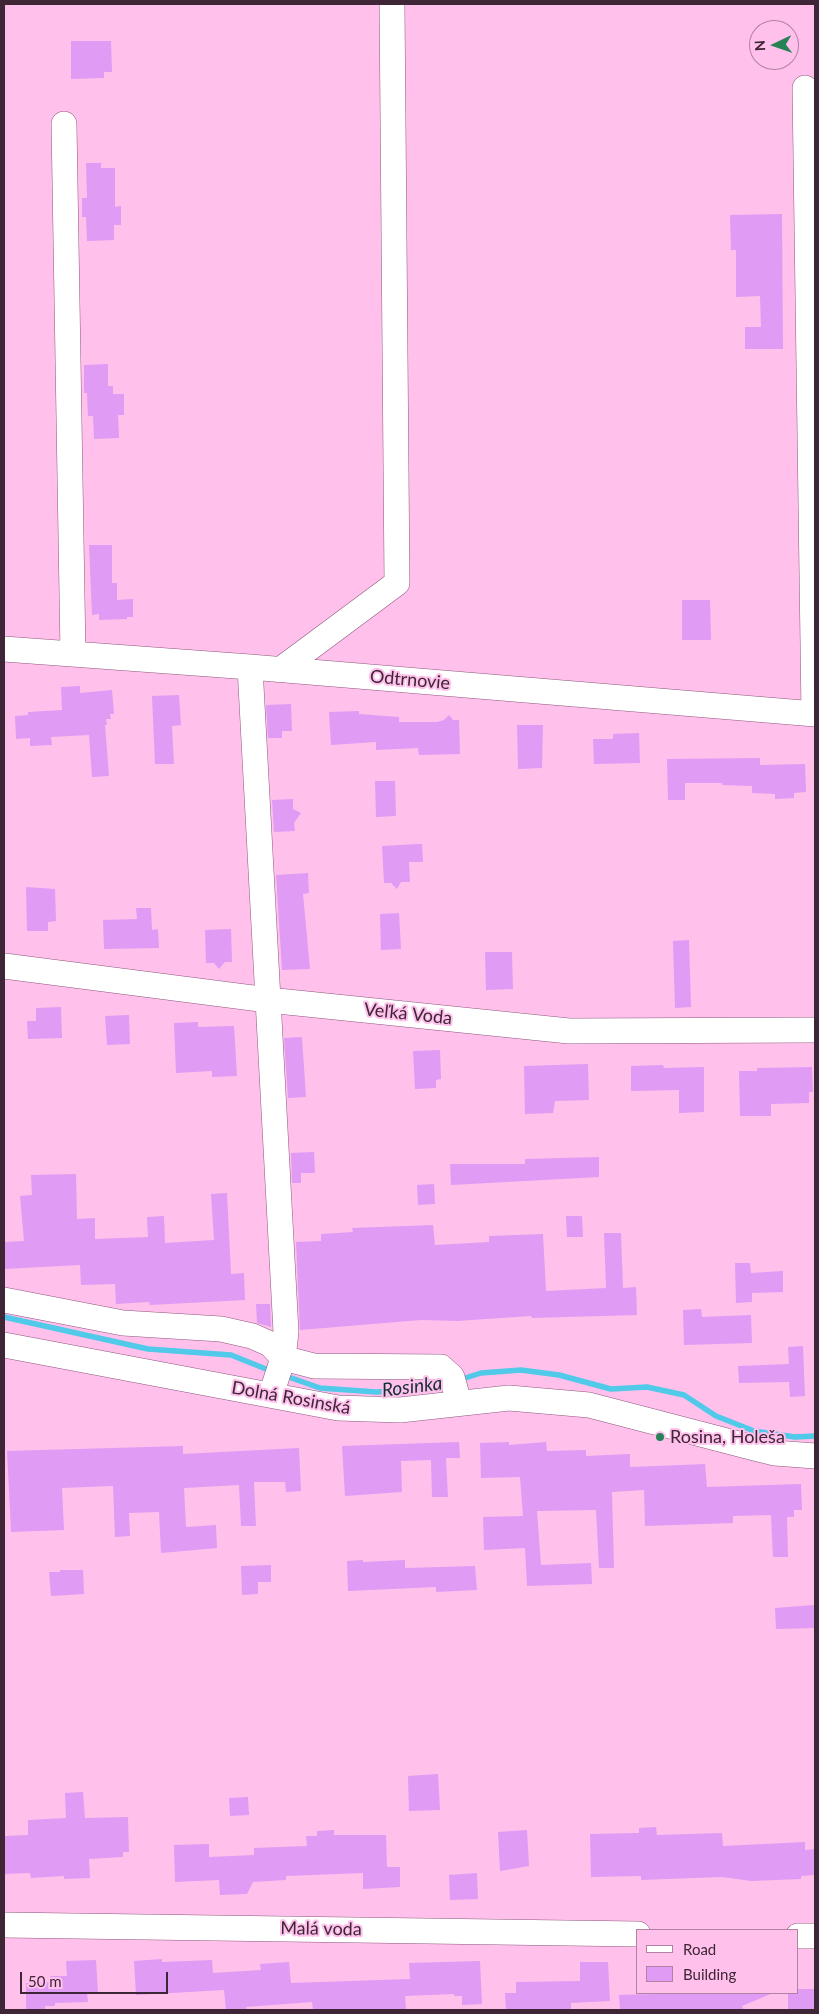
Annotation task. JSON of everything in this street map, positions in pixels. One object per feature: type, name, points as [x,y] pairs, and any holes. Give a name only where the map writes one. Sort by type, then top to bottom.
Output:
[{"type":"street","points":[[280,670],[397,583],[392,4]]},
{"type":"street","points":[[805,88],[815,714]]},
{"type":"street","points":[[64,124],[73,654]]},
{"type":"street","name":"Odtrnovie","points":[[4,649],[250,667],[815,714]]},
{"type":"street","points":[[250,667],[286,1332],[278,1375]]},
{"type":"street","name":"Veľká Voda","points":[[4,966],[268,1000],[569,1031],[815,1030]]},
{"type":"street","points":[[4,1300],[123,1323],[221,1329],[252,1336],[270,1344],[278,1375]]},
{"type":"street","name":"Dolná Rosinská","points":[[4,1345],[278,1375],[338,1408],[400,1410],[456,1389],[508,1398],[589,1405],[761,1450],[815,1456]]},
{"type":"street","points":[[278,1375],[314,1366],[435,1366],[447,1370],[456,1389]]},
{"type":"street","name":"Malá voda","points":[[4,1924],[636,1934]]},
{"type":"street","points":[[799,1936],[815,1936]]},
{"type":"building","points":[[71,41],[111,41],[112,72],[104,72],[104,78],[71,79]]},
{"type":"building","points":[[86,163],[101,163],[101,168],[115,168],[115,207],[121,206],[121,225],[114,225],[114,240],[87,241],[86,217],[82,217],[82,198],[87,198]]},
{"type":"building","points":[[782,214],[783,349],[745,349],[745,327],[761,327],[760,296],[736,297],[736,250],[731,250],[730,215]]},
{"type":"building","points":[[108,364],[108,386],[113,386],[113,394],[124,394],[124,415],[118,415],[119,438],[94,439],[93,416],[88,416],[87,393],[84,393],[84,365]]},
{"type":"building","points":[[89,545],[112,545],[112,583],[117,583],[117,600],[133,599],[133,617],[99,620],[99,614],[92,615]]},
{"type":"building","points":[[682,600],[710,600],[711,640],[682,640]]},
{"type":"building","points":[[80,686],[80,693],[112,690],[114,714],[110,714],[111,719],[106,719],[107,725],[105,725],[109,776],[92,777],[89,735],[51,737],[52,745],[30,746],[30,738],[16,739],[15,716],[28,715],[28,712],[62,710],[61,687]]},
{"type":"building","points":[[179,695],[181,725],[172,726],[174,764],[155,764],[152,696]]},
{"type":"building","points":[[291,704],[292,731],[282,731],[282,738],[268,738],[266,705]]},
{"type":"building","points":[[359,711],[359,714],[399,717],[399,722],[437,722],[444,720],[449,715],[453,720],[459,720],[460,754],[419,755],[418,748],[376,750],[376,742],[331,745],[329,712]]},
{"type":"building","points":[[517,725],[543,725],[542,768],[518,769]]},
{"type":"building","points":[[639,733],[640,763],[594,764],[593,739],[613,739],[613,734]]},
{"type":"building","points":[[760,758],[760,765],[805,764],[806,792],[794,793],[794,798],[775,799],[775,794],[752,793],[752,786],[722,785],[722,783],[685,783],[685,800],[668,800],[667,759]]},
{"type":"building","points":[[375,781],[395,781],[396,816],[376,817]]},
{"type":"building","points":[[293,799],[293,809],[301,813],[294,823],[295,831],[274,832],[272,800]]},
{"type":"building","points":[[422,844],[423,862],[409,862],[410,882],[401,882],[397,889],[391,883],[384,883],[382,846]]},
{"type":"building","points":[[308,873],[309,893],[303,894],[310,969],[282,970],[276,875]]},
{"type":"building","points":[[26,887],[55,889],[56,921],[48,922],[48,931],[27,931]]},
{"type":"building","points":[[136,908],[151,908],[152,930],[158,929],[159,948],[104,949],[103,920],[137,919]]},
{"type":"building","points":[[399,913],[401,949],[381,950],[380,914]]},
{"type":"building","points":[[231,929],[232,962],[225,962],[219,969],[214,963],[206,963],[205,930]]},
{"type":"building","points":[[689,940],[691,1007],[675,1008],[673,941]]},
{"type":"building","points":[[485,952],[512,952],[513,989],[486,990]]},
{"type":"building","points":[[61,1007],[62,1038],[28,1039],[27,1021],[36,1021],[36,1008]]},
{"type":"building","points":[[129,1015],[130,1044],[107,1045],[105,1016]]},
{"type":"building","points":[[198,1022],[198,1027],[234,1026],[237,1076],[212,1077],[212,1071],[176,1073],[174,1023]]},
{"type":"building","points":[[302,1037],[306,1097],[288,1098],[284,1038]]},
{"type":"building","points":[[440,1050],[441,1079],[436,1080],[436,1088],[415,1089],[413,1051]]},
{"type":"building","points":[[588,1064],[589,1100],[555,1101],[553,1113],[525,1114],[524,1066]]},
{"type":"building","points":[[663,1065],[664,1068],[704,1067],[704,1112],[679,1113],[679,1090],[631,1091],[631,1066]]},
{"type":"building","points":[[812,1067],[813,1092],[809,1092],[809,1103],[771,1104],[771,1116],[740,1116],[739,1071],[757,1071],[757,1068]]},
{"type":"building","points":[[314,1152],[315,1173],[301,1173],[301,1183],[292,1183],[291,1153]]},
{"type":"building","points":[[599,1157],[599,1177],[451,1185],[450,1164],[525,1164],[525,1159]]},
{"type":"building","points":[[76,1174],[77,1219],[95,1218],[95,1239],[148,1237],[147,1217],[164,1216],[165,1243],[214,1240],[211,1194],[227,1193],[231,1274],[244,1273],[245,1300],[150,1305],[149,1302],[116,1304],[115,1284],[81,1285],[80,1265],[4,1269],[4,1242],[24,1241],[20,1196],[32,1195],[31,1175]]},
{"type":"building","points":[[434,1184],[435,1204],[418,1205],[417,1185]]},
{"type":"building","points":[[566,1216],[582,1216],[583,1237],[567,1237]]},
{"type":"building","points":[[433,1225],[435,1245],[489,1242],[489,1236],[543,1234],[546,1291],[606,1288],[604,1233],[621,1233],[623,1288],[636,1287],[637,1315],[532,1318],[531,1316],[457,1321],[421,1320],[300,1330],[296,1242],[321,1241],[321,1234],[353,1232],[352,1228]]},
{"type":"building","points":[[735,1263],[750,1263],[751,1273],[783,1271],[783,1292],[752,1293],[752,1302],[736,1303]]},
{"type":"building","points":[[256,1304],[270,1304],[271,1327],[257,1323]]},
{"type":"building","points":[[701,1309],[702,1317],[751,1315],[752,1343],[684,1345],[683,1310]]},
{"type":"building","points":[[803,1346],[805,1396],[790,1397],[789,1382],[739,1383],[738,1366],[789,1364],[788,1347]]},
{"type":"building","points":[[459,1442],[460,1458],[446,1458],[448,1497],[432,1497],[431,1460],[401,1461],[402,1492],[345,1496],[342,1446]]},
{"type":"building","points":[[509,1442],[509,1445],[546,1442],[547,1451],[586,1450],[586,1456],[630,1454],[630,1467],[705,1464],[707,1487],[801,1484],[802,1510],[794,1510],[794,1517],[787,1517],[788,1557],[773,1557],[771,1515],[733,1516],[733,1523],[645,1526],[644,1490],[612,1492],[614,1568],[599,1568],[596,1510],[537,1511],[541,1565],[591,1563],[592,1584],[527,1586],[525,1548],[484,1550],[483,1517],[523,1516],[520,1477],[481,1478],[480,1443]]},
{"type":"building","points":[[183,1446],[183,1454],[299,1448],[301,1491],[286,1492],[285,1482],[254,1482],[256,1526],[241,1526],[239,1485],[184,1488],[186,1527],[216,1525],[217,1548],[161,1553],[159,1512],[129,1513],[130,1536],[115,1537],[113,1486],[62,1488],[64,1530],[11,1532],[7,1451]]},
{"type":"building","points":[[363,1560],[363,1562],[405,1560],[405,1568],[475,1566],[477,1590],[436,1592],[436,1587],[348,1591],[347,1561]]},
{"type":"building","points":[[271,1565],[271,1582],[258,1582],[258,1594],[242,1595],[241,1566]]},
{"type":"building","points":[[60,1570],[83,1570],[84,1594],[51,1596],[49,1572],[60,1572]]},
{"type":"building","points":[[814,1605],[815,1628],[776,1629],[775,1608]]},
{"type":"building","points":[[438,1774],[440,1810],[409,1811],[408,1776]]},
{"type":"building","points":[[83,1792],[85,1818],[128,1817],[129,1852],[123,1852],[123,1857],[89,1859],[90,1878],[64,1879],[64,1876],[31,1878],[30,1873],[4,1874],[4,1836],[28,1835],[28,1820],[66,1818],[65,1793]]},
{"type":"building","points":[[248,1797],[249,1815],[230,1816],[229,1798]]},
{"type":"building","points":[[656,1827],[657,1835],[722,1833],[723,1846],[805,1842],[805,1850],[815,1849],[815,1875],[801,1876],[801,1879],[751,1881],[722,1877],[641,1880],[641,1876],[591,1877],[590,1834],[639,1833],[639,1828]]},
{"type":"building","points":[[334,1830],[334,1835],[386,1835],[387,1867],[400,1867],[400,1887],[363,1889],[363,1873],[286,1876],[286,1880],[253,1882],[247,1894],[220,1895],[219,1880],[175,1882],[174,1845],[209,1844],[209,1857],[254,1855],[254,1848],[307,1846],[306,1836],[317,1836],[317,1831]]},
{"type":"building","points":[[527,1830],[529,1866],[500,1871],[498,1832]]},
{"type":"building","points":[[477,1873],[478,1899],[450,1900],[449,1875]]},
{"type":"building","points":[[162,1959],[162,1962],[212,1960],[213,1973],[261,1970],[260,1964],[289,1962],[291,1983],[410,1979],[409,1963],[480,1961],[482,2004],[462,2005],[462,1996],[454,1996],[454,1994],[405,1996],[406,2010],[313,2010],[312,2002],[246,2007],[247,2010],[226,2010],[224,1990],[136,1995],[134,1961]]},
{"type":"building","points":[[96,1960],[98,1992],[87,1993],[88,2002],[55,2003],[55,2006],[45,2006],[45,2010],[26,2010],[26,1983],[50,1982],[50,1976],[67,1976],[66,1961]]},
{"type":"building","points":[[580,1962],[608,1962],[610,2001],[571,2003],[571,2010],[506,2010],[505,1993],[516,1993],[516,1982],[580,1981]]},
{"type":"building","points":[[799,1989],[815,1989],[815,2010],[788,2010],[788,1994],[799,1994]]},
{"type":"building","points":[[771,1994],[742,2006],[744,2010],[620,2010],[619,1995]]},
{"type":"waterway","name":"Rosinka","points":[[4,1317],[148,1349],[231,1355],[271,1371]]},
{"type":"waterway","name":"Rosinka","points":[[459,1380],[481,1373],[521,1370],[559,1375],[611,1389],[647,1387],[684,1395],[716,1416],[754,1431],[795,1437],[815,1436]]},
{"type":"waterway","name":"Rosinka","points":[[283,1375],[320,1388],[376,1392],[431,1389],[447,1384]]},
{"type":"place","name":"Rosina, Holeša","points":[[660,1437]]}]
